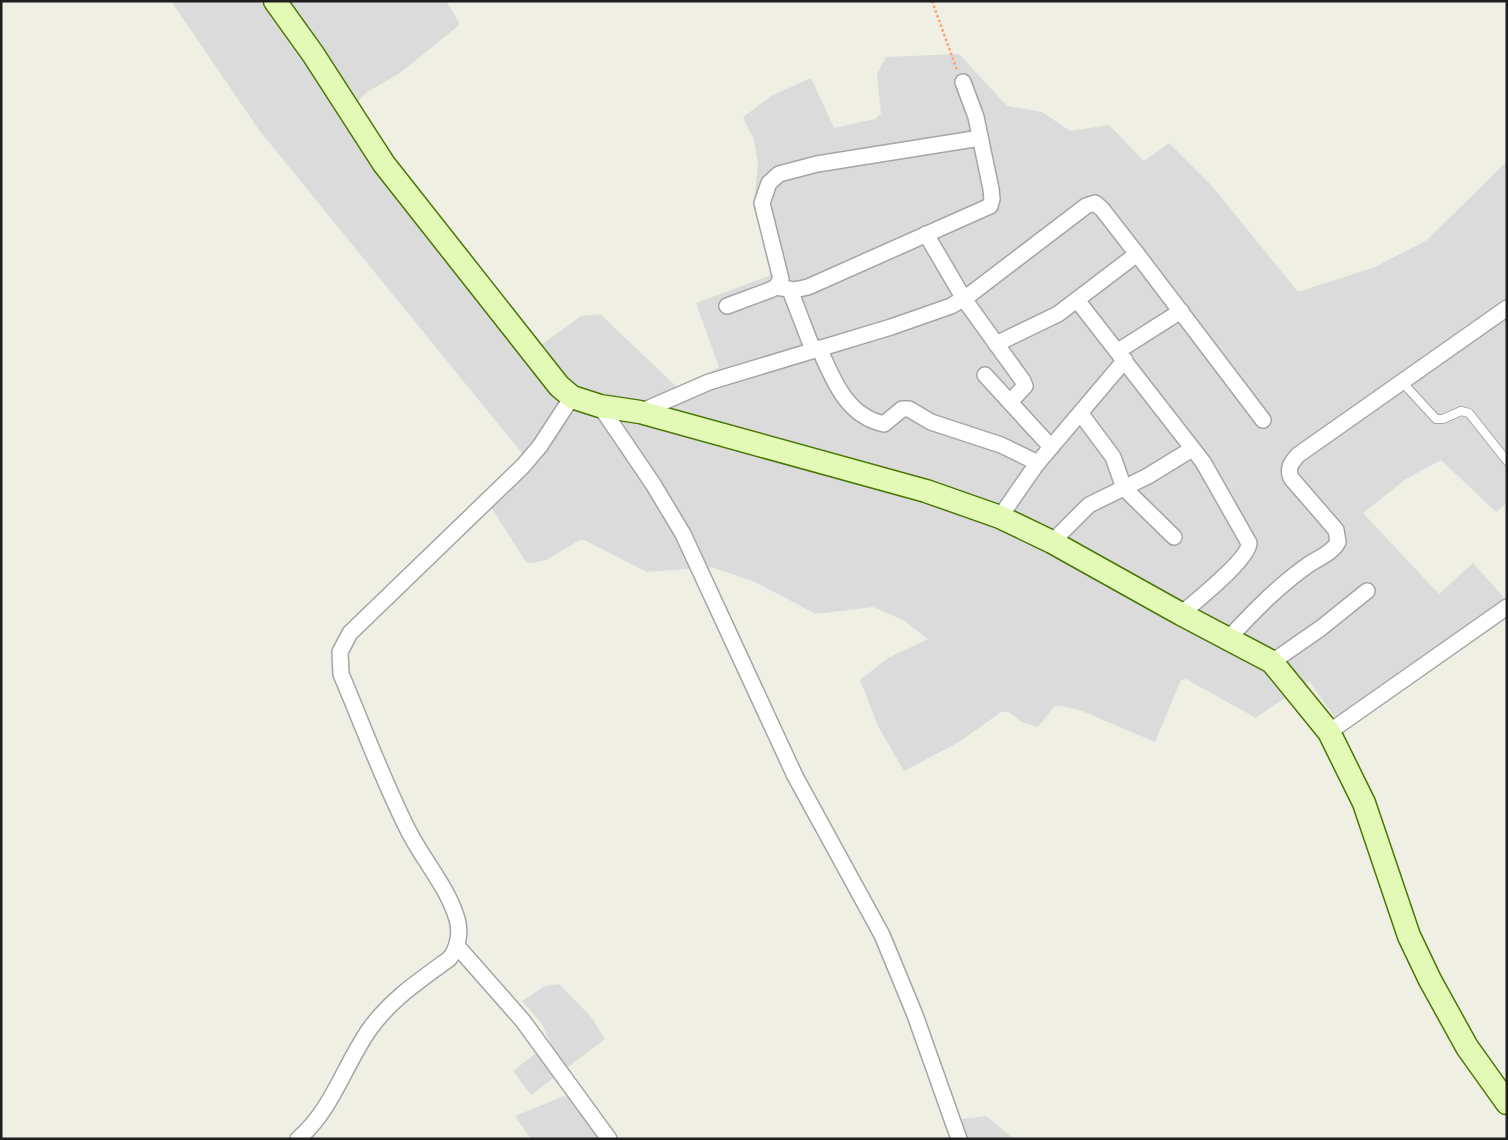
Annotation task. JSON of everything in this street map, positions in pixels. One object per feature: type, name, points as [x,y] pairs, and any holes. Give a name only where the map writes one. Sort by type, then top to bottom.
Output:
[{"type":"street","points":[[275,1],[313,54],[384,164],[559,386],[572,397],[600,406],[640,412],[926,491],[1000,517],[1052,542],[1272,662],[1329,732],[1364,803],[1408,936],[1467,1047],[1507,1103]]},
{"type":"street","points":[[727,306],[783,288],[808,287],[982,211],[992,203],[972,102],[964,82]]},
{"type":"street","points":[[980,138],[817,164],[786,171],[773,178],[765,191],[762,203],[783,288],[843,398],[859,412],[884,424],[902,409],[909,409],[931,422],[1001,445],[1038,462]]},
{"type":"street","points":[[640,412],[709,382],[918,318],[951,306],[964,299],[1091,204],[1098,205],[1102,209],[1263,420]]},
{"type":"street","points":[[926,234],[964,299],[1025,383],[1023,389],[1010,402]]},
{"type":"street","points":[[996,344],[1042,323],[1077,300],[1137,254]]},
{"type":"street","points":[[1077,300],[1203,462],[1248,538],[1250,546],[1238,562],[1181,614]]},
{"type":"street","points":[[1228,639],[1269,596],[1300,570],[1333,549],[1338,542],[1336,530],[1291,478],[1288,472],[1292,462],[1298,455],[1507,308]]},
{"type":"street","points":[[1000,517],[1038,462],[1081,414],[1121,356],[1181,311]]},
{"type":"street","points":[[985,374],[1051,447]]},
{"type":"street","points":[[298,1139],[321,1115],[378,1017],[394,1000],[449,959],[457,946],[458,921],[452,905],[410,835],[396,806],[341,674],[340,652],[350,633],[367,615],[523,466],[540,446],[572,397]]},
{"type":"street","points":[[600,406],[653,484],[682,534],[795,776],[882,935],[915,1015],[959,1139]]},
{"type":"street","points":[[1081,414],[1113,457],[1124,488],[1174,537]]},
{"type":"street","points":[[1052,542],[1090,505],[1192,449]]},
{"type":"street","points":[[1272,662],[1321,628],[1367,590]]},
{"type":"street","points":[[1329,732],[1507,606]]},
{"type":"street","points":[[457,946],[522,1021],[609,1139]]},
{"type":"lane","points":[[1402,382],[1436,419],[1443,419],[1461,411],[1469,413],[1507,461]]},
{"type":"path","points":[[932,1],[964,82]]},
{"type":"shaded area","points":[[171,1],[446,1],[459,22],[458,26],[400,73],[367,92],[350,109],[528,354],[581,316],[600,314],[679,389],[719,367],[696,303],[777,273],[754,201],[758,164],[754,140],[743,117],[773,95],[811,78],[834,128],[875,119],[881,114],[877,74],[886,57],[959,54],[1007,106],[1042,112],[1070,131],[1109,125],[1144,161],[1169,143],[1212,186],[1298,292],[1375,267],[1427,240],[1507,161],[1507,503],[1496,512],[1441,460],[1406,479],[1363,513],[1439,594],[1473,563],[1506,600],[1338,722],[1309,681],[1256,718],[1186,679],[1181,680],[1155,742],[1082,711],[1062,706],[1054,707],[1038,727],[1022,722],[1009,712],[1001,712],[959,742],[904,771],[879,728],[860,680],[888,658],[928,639],[903,620],[873,607],[816,614],[755,582],[711,567],[647,572],[586,541],[580,540],[546,560],[533,563],[526,562],[487,501],[530,463],[259,130]]},
{"type":"shaded area","points":[[559,984],[592,1018],[605,1039],[531,1095],[513,1071],[550,1042],[542,1024],[522,1001],[545,986]]},
{"type":"shaded area","points":[[564,1096],[580,1100],[613,1139],[531,1139],[515,1116]]},
{"type":"shaded area","points":[[986,1116],[1014,1139],[954,1139],[962,1119]]}]
